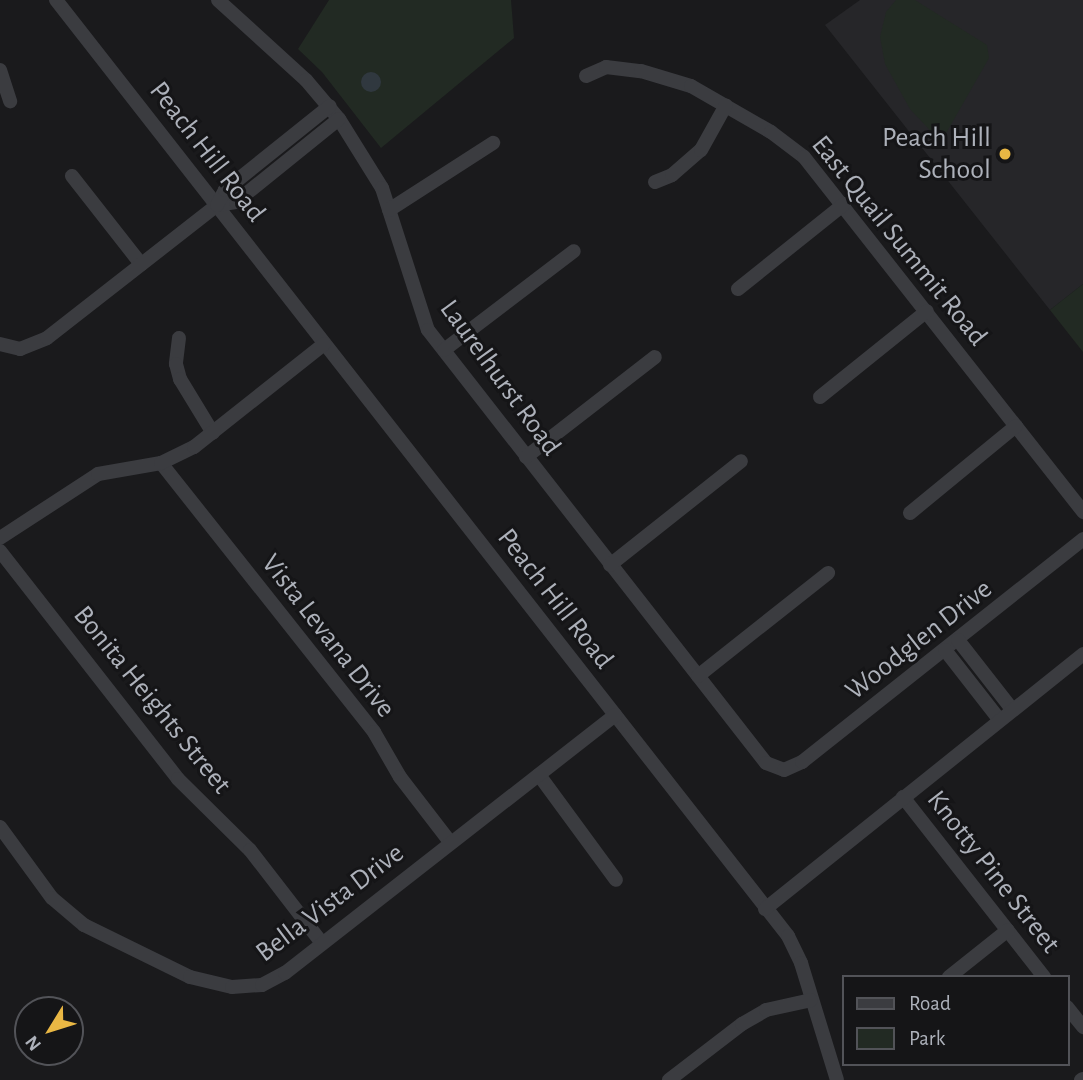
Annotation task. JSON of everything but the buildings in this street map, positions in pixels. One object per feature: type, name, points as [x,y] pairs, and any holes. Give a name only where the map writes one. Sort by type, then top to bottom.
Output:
[{"type":"street","name":"Peach Hill Road","points":[[56,0],[788,936],[801,964],[837,1080]]},
{"type":"street","name":"Laurelhurst Road","points":[[218,0],[330,106],[340,119],[372,166],[389,210],[417,307],[444,350],[759,757],[779,769]]},
{"type":"street","name":"East Quail Summit Road","points":[[586,76],[606,67],[641,71],[691,86],[792,147],[845,204],[1083,512]]},
{"type":"street","points":[[0,70],[10,101]]},
{"type":"street","points":[[655,182],[672,175],[701,150],[726,105]]},
{"type":"street","points":[[0,344],[20,349],[47,338],[217,205],[225,190],[330,106]]},
{"type":"street","points":[[217,205],[236,202],[340,119]]},
{"type":"street","points":[[389,210],[493,143]]},
{"type":"street","points":[[72,176],[141,264]]},
{"type":"street","points":[[738,289],[845,204]]},
{"type":"street","points":[[444,350],[574,251]]},
{"type":"street","points":[[820,397],[927,311]]},
{"type":"street","points":[[179,338],[176,364],[180,380],[213,433]]},
{"type":"street","points":[[0,538],[98,474],[162,463],[213,433],[324,344]]},
{"type":"street","points":[[526,457],[655,357]]},
{"type":"street","points":[[910,513],[1016,426]]},
{"type":"street","points":[[610,565],[741,461]]},
{"type":"street","name":"Vista Levana Drive","points":[[162,463],[373,732],[400,777],[450,842]]},
{"type":"street","name":"Woodglen Drive","points":[[779,769],[802,762],[1083,539]]},
{"type":"street","name":"Bonita Heights Street","points":[[0,551],[178,779],[250,850],[322,943]]},
{"type":"street","points":[[698,676],[828,573]]},
{"type":"street","points":[[958,640],[1012,709]]},
{"type":"street","points":[[945,650],[999,719]]},
{"type":"street","points":[[765,909],[1083,654]]},
{"type":"street","name":"Bella Vista Drive","points":[[0,827],[72,917],[142,957],[190,977],[232,987],[262,985],[322,943],[615,715]]},
{"type":"street","points":[[539,775],[616,880]]},
{"type":"street","name":"Knotty Pine Street","points":[[903,797],[1042,975]]},
{"type":"street","points":[[952,975],[1008,930]]},
{"type":"street","points":[[669,1080],[742,1024],[766,1010],[811,1000]]},
{"type":"street","points":[[1069,1010],[1083,1027]]},
{"type":"shaded area","name":"Peach Hill School","points":[[860,0],[1083,0],[1083,284],[1050,310],[825,25]]},
{"type":"shaded area","points":[[371,72],[378,75],[381,82],[378,89],[371,92],[364,89],[361,82],[364,75]]},
{"type":"green space","points":[[329,0],[511,0],[514,38],[381,148],[322,72],[298,49]]},
{"type":"green space","points":[[896,0],[915,0],[987,45],[989,58],[941,142],[910,109],[885,64],[880,37],[886,12]]},
{"type":"green space","points":[[1083,284],[1083,352],[1050,310]]},
{"type":"place","name":"Peach Hill School","points":[[1005,154]]}]
